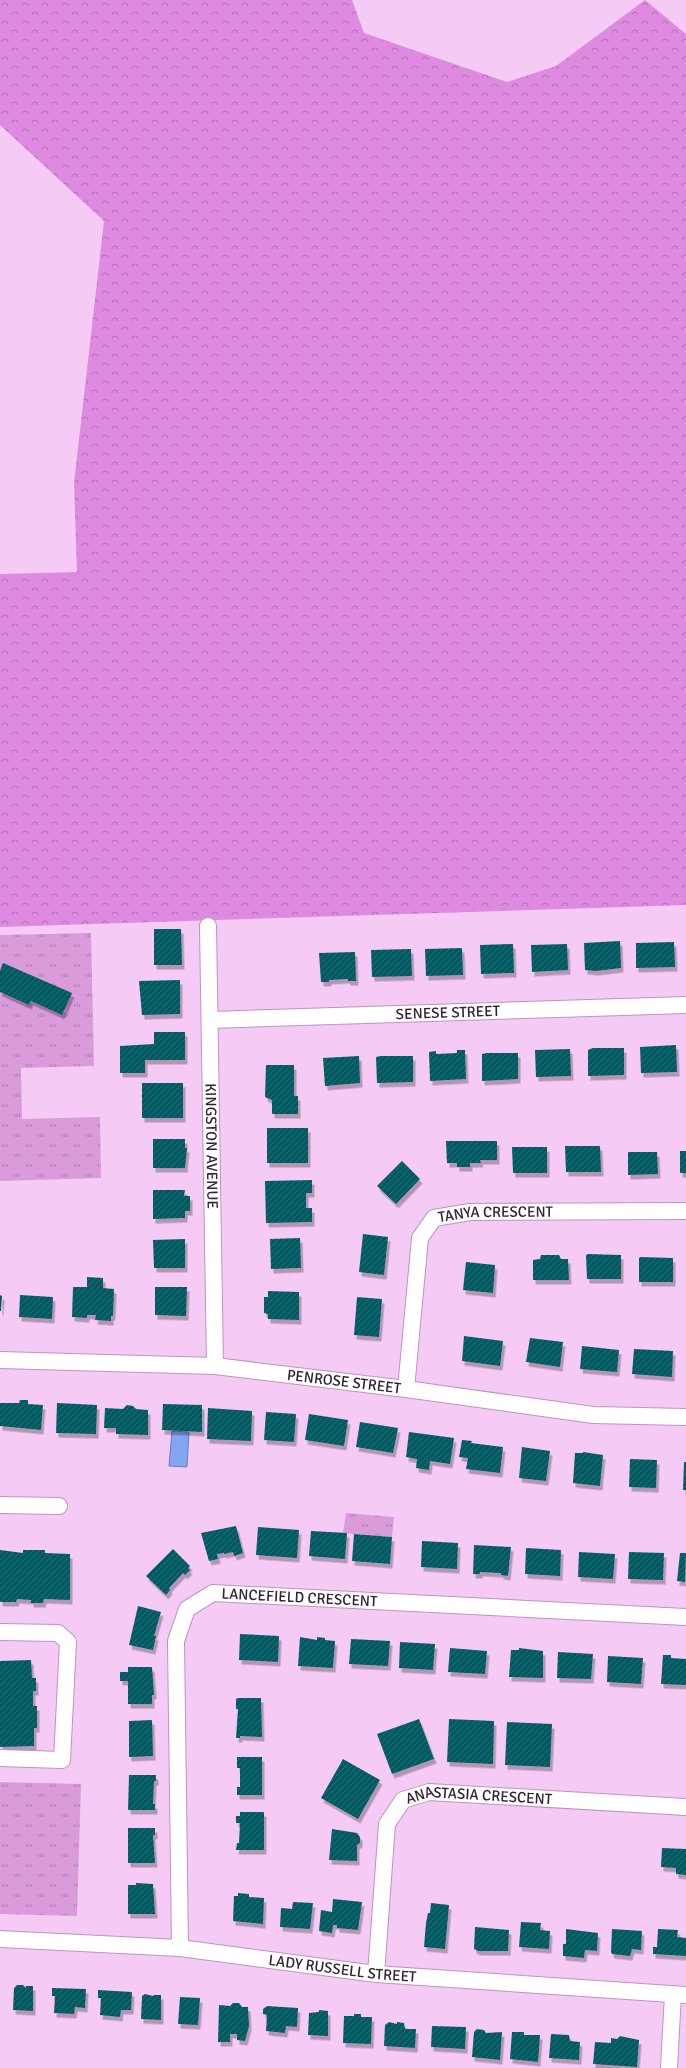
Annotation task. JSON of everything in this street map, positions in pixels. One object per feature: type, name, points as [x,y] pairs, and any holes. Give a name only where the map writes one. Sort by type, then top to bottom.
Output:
[{"type":"street","name":"KINGSTON AVENUE","points":[[208,926],[215,1366]]},
{"type":"street","name":"SENESE STREET","points":[[210,1020],[686,1005]]},
{"type":"street","name":"TANYA CRESCENT","points":[[406,1389],[420,1238],[434,1218],[470,1212],[686,1211]]},
{"type":"street","name":"PENROSE STREET","points":[[0,1360],[215,1366],[406,1389],[593,1415],[686,1418]]},
{"type":"street","points":[[0,1505],[59,1506]]},
{"type":"street","name":"LANCEFIELD CRESCENT","points":[[180,1948],[176,1641],[187,1609],[213,1593],[686,1617]]},
{"type":"street","points":[[0,1632],[58,1633],[68,1642],[62,1760],[0,1758]]},
{"type":"street","name":"ANASTASIA CRESCENT","points":[[376,1974],[387,1824],[403,1800],[429,1792],[686,1807]]},
{"type":"street","name":"LADY RUSSELL STREET","points":[[0,1939],[180,1948],[376,1974],[680,1995]]},
{"type":"street","points":[[669,2068],[680,1995]]},
{"type":"green space","points":[[0,0],[352,0],[364,33],[507,82],[556,66],[645,0],[686,34],[686,905],[0,927],[0,574],[77,572],[74,483],[104,221],[0,125]]},
{"type":"green space","points":[[91,933],[94,1066],[21,1068],[22,1119],[100,1117],[101,1178],[0,1181],[0,935]]},
{"type":"green space","points":[[346,1513],[394,1517],[392,1537],[343,1533]]},
{"type":"green space","points":[[0,1782],[81,1784],[77,1916],[0,1914]]},
{"type":"water","points":[[172,1431],[189,1432],[187,1467],[169,1466]]},
{"type":"building","points":[[154,929],[181,929],[182,965],[154,965]]},
{"type":"building","points":[[620,941],[621,968],[596,971],[585,970],[584,943]]},
{"type":"building","points":[[674,942],[675,967],[636,968],[636,943]]},
{"type":"building","points":[[513,944],[514,973],[481,974],[480,945]]},
{"type":"building","points":[[567,944],[568,970],[532,972],[531,945]]},
{"type":"building","points":[[462,948],[463,975],[426,976],[425,949]]},
{"type":"building","points":[[411,949],[412,976],[372,977],[371,950]]},
{"type":"building","points":[[355,952],[356,981],[348,981],[348,979],[321,982],[319,953]]},
{"type":"building","points":[[3,963],[72,993],[62,1015],[31,1001],[29,1005],[0,992],[0,971]]},
{"type":"building","points":[[180,980],[180,1014],[142,1015],[139,981]]},
{"type":"building","points":[[154,1032],[185,1032],[185,1060],[145,1060],[145,1073],[120,1073],[120,1046],[154,1044]]},
{"type":"building","points":[[676,1045],[677,1072],[641,1073],[640,1047]]},
{"type":"building","points":[[593,1048],[624,1048],[624,1075],[588,1076],[588,1050]]},
{"type":"building","points":[[570,1049],[571,1076],[536,1077],[535,1050]]},
{"type":"building","points":[[457,1050],[465,1050],[466,1079],[430,1081],[429,1052],[436,1051],[436,1054],[457,1053]]},
{"type":"building","points":[[518,1053],[518,1079],[482,1081],[482,1054]]},
{"type":"building","points":[[359,1056],[360,1083],[325,1086],[323,1058]]},
{"type":"building","points":[[413,1056],[413,1082],[377,1083],[376,1057]]},
{"type":"building","points":[[266,1065],[294,1065],[294,1096],[298,1096],[298,1114],[272,1114],[272,1100],[265,1097]]},
{"type":"building","points":[[142,1083],[183,1083],[183,1118],[142,1118]]},
{"type":"building","points":[[267,1128],[308,1128],[308,1163],[267,1163]]},
{"type":"building","points":[[153,1139],[185,1139],[185,1148],[187,1148],[185,1168],[153,1168]]},
{"type":"building","points":[[446,1141],[497,1141],[497,1160],[480,1160],[481,1163],[470,1163],[470,1167],[457,1167],[457,1163],[447,1163]]},
{"type":"building","points":[[565,1146],[600,1146],[601,1172],[566,1172]]},
{"type":"building","points":[[512,1147],[547,1147],[547,1173],[513,1173]]},
{"type":"building","points":[[680,1151],[686,1151],[686,1173],[680,1173]]},
{"type":"building","points":[[628,1152],[657,1152],[658,1174],[628,1175]]},
{"type":"building","points":[[402,1161],[420,1179],[396,1204],[377,1186]]},
{"type":"building","points":[[312,1180],[312,1193],[306,1193],[306,1208],[312,1208],[312,1222],[266,1223],[265,1181]]},
{"type":"building","points":[[153,1190],[185,1190],[184,1196],[190,1196],[190,1211],[185,1211],[185,1218],[153,1219]]},
{"type":"building","points":[[363,1234],[388,1237],[384,1275],[359,1272]]},
{"type":"building","points":[[300,1238],[301,1268],[271,1269],[270,1239]]},
{"type":"building","points":[[185,1239],[185,1268],[154,1268],[153,1240]]},
{"type":"building","points":[[541,1255],[559,1255],[561,1259],[568,1259],[569,1280],[533,1280],[533,1260],[540,1259]]},
{"type":"building","points":[[586,1255],[621,1255],[621,1279],[587,1279]]},
{"type":"building","points":[[639,1258],[673,1258],[673,1282],[639,1282]]},
{"type":"building","points":[[466,1262],[495,1265],[493,1293],[463,1290]]},
{"type":"building","points":[[87,1277],[103,1278],[103,1288],[114,1289],[113,1316],[111,1316],[111,1321],[95,1320],[96,1315],[87,1315],[87,1318],[72,1317],[73,1287],[87,1287]]},
{"type":"building","points":[[155,1287],[187,1287],[186,1316],[155,1315]]},
{"type":"building","points":[[268,1291],[299,1292],[299,1320],[268,1319],[268,1314],[264,1313],[264,1297],[268,1297]]},
{"type":"building","points":[[0,1295],[2,1296],[1,1311],[0,1311]]},
{"type":"building","points":[[20,1295],[53,1297],[52,1319],[19,1317]]},
{"type":"building","points":[[357,1297],[382,1299],[379,1337],[354,1335]]},
{"type":"building","points":[[464,1336],[503,1341],[500,1366],[462,1361]]},
{"type":"building","points":[[530,1338],[563,1342],[560,1367],[526,1362]]},
{"type":"building","points":[[582,1346],[619,1350],[617,1372],[580,1369]]},
{"type":"building","points":[[634,1349],[673,1351],[672,1377],[632,1374]]},
{"type":"building","points":[[20,1400],[28,1400],[28,1404],[43,1405],[41,1430],[0,1426],[0,1403],[19,1403]]},
{"type":"building","points":[[57,1403],[97,1405],[96,1434],[56,1433]]},
{"type":"building","points":[[163,1404],[202,1405],[202,1432],[162,1430]]},
{"type":"building","points":[[127,1405],[133,1406],[136,1409],[148,1410],[148,1435],[116,1434],[116,1428],[104,1428],[105,1408],[123,1409]]},
{"type":"building","points":[[208,1408],[252,1411],[251,1441],[207,1439]]},
{"type":"building","points":[[266,1412],[296,1414],[294,1442],[264,1440]]},
{"type":"building","points":[[309,1414],[348,1420],[344,1446],[305,1440]]},
{"type":"building","points":[[360,1422],[398,1428],[393,1453],[356,1447]]},
{"type":"building","points":[[409,1432],[454,1438],[450,1464],[430,1461],[429,1470],[416,1468],[417,1459],[406,1457]]},
{"type":"building","points":[[462,1440],[472,1441],[471,1443],[503,1447],[500,1473],[466,1469],[468,1458],[459,1457]]},
{"type":"building","points":[[522,1447],[550,1451],[546,1481],[519,1478]]},
{"type":"building","points":[[583,1452],[603,1455],[600,1486],[573,1483],[575,1453]]},
{"type":"building","points":[[630,1459],[657,1460],[656,1488],[629,1487]]},
{"type":"building","points":[[684,1462],[686,1462],[686,1490],[683,1490]]},
{"type":"building","points":[[236,1526],[243,1553],[234,1556],[233,1552],[217,1554],[218,1559],[209,1561],[201,1533]]},
{"type":"building","points":[[258,1527],[299,1530],[297,1558],[256,1555]]},
{"type":"building","points":[[311,1531],[347,1533],[345,1559],[309,1556]]},
{"type":"building","points":[[354,1534],[392,1537],[390,1564],[352,1561]]},
{"type":"building","points":[[422,1541],[458,1543],[457,1569],[421,1567]]},
{"type":"building","points":[[474,1545],[511,1547],[508,1576],[501,1575],[501,1573],[480,1572],[480,1574],[473,1574]]},
{"type":"building","points":[[526,1548],[561,1550],[560,1576],[525,1574]]},
{"type":"building","points":[[173,1549],[190,1566],[188,1568],[190,1570],[185,1575],[183,1573],[169,1588],[170,1590],[166,1595],[146,1576]]},
{"type":"building","points":[[0,1550],[23,1553],[23,1550],[45,1550],[45,1553],[70,1554],[70,1600],[44,1599],[43,1603],[31,1603],[31,1600],[17,1599],[16,1602],[0,1602]]},
{"type":"building","points":[[579,1552],[615,1554],[613,1579],[578,1577]]},
{"type":"building","points":[[629,1552],[664,1553],[663,1580],[628,1579]]},
{"type":"building","points":[[680,1553],[686,1553],[685,1582],[677,1581]]},
{"type":"building","points":[[138,1606],[161,1612],[154,1636],[156,1636],[153,1650],[129,1645]]},
{"type":"building","points":[[240,1634],[279,1636],[278,1662],[239,1660]]},
{"type":"building","points":[[300,1637],[317,1640],[317,1637],[335,1641],[333,1668],[298,1666]]},
{"type":"building","points":[[351,1639],[390,1641],[388,1666],[349,1664]]},
{"type":"building","points":[[400,1642],[435,1644],[433,1670],[399,1668]]},
{"type":"building","points":[[450,1648],[487,1651],[485,1674],[448,1672]]},
{"type":"building","points":[[519,1648],[543,1651],[543,1678],[509,1677],[511,1650],[519,1650]]},
{"type":"building","points":[[558,1652],[593,1654],[591,1679],[557,1678]]},
{"type":"building","points":[[663,1655],[671,1655],[671,1658],[686,1659],[686,1685],[661,1684]]},
{"type":"building","points":[[608,1656],[643,1658],[641,1684],[607,1682]]},
{"type":"building","points":[[31,1660],[32,1678],[36,1678],[36,1691],[33,1691],[33,1706],[37,1706],[37,1728],[34,1728],[34,1746],[0,1747],[0,1661]]},
{"type":"building","points":[[128,1667],[152,1667],[154,1695],[152,1695],[152,1704],[128,1704],[128,1681],[120,1681],[120,1672],[128,1672]]},
{"type":"building","points":[[261,1698],[262,1737],[240,1736],[240,1738],[236,1738],[238,1709],[236,1709],[236,1699]]},
{"type":"building","points":[[419,1719],[434,1759],[392,1774],[377,1734]]},
{"type":"building","points":[[449,1719],[494,1721],[493,1764],[447,1762]]},
{"type":"building","points":[[152,1720],[153,1756],[129,1757],[129,1721]]},
{"type":"building","points":[[507,1722],[552,1724],[550,1767],[505,1765]]},
{"type":"building","points":[[237,1757],[262,1757],[262,1795],[237,1795],[237,1787],[240,1787],[240,1768],[237,1768]]},
{"type":"building","points":[[343,1759],[380,1780],[358,1819],[321,1798]]},
{"type":"building","points":[[129,1775],[156,1775],[156,1781],[154,1781],[153,1804],[155,1804],[155,1810],[128,1810]]},
{"type":"building","points":[[240,1812],[264,1812],[264,1850],[236,1850],[237,1843],[239,1843],[240,1823],[236,1823],[236,1816],[240,1816]]},
{"type":"building","points":[[128,1828],[155,1828],[155,1835],[153,1835],[155,1863],[128,1863]]},
{"type":"building","points":[[332,1829],[357,1833],[360,1837],[360,1843],[357,1845],[357,1861],[329,1860]]},
{"type":"building","points":[[662,1848],[686,1849],[686,1875],[676,1874],[676,1868],[661,1867]]},
{"type":"building","points":[[136,1883],[153,1884],[155,1914],[128,1914],[128,1885],[136,1885]]},
{"type":"building","points":[[238,1893],[249,1894],[249,1897],[264,1898],[263,1924],[233,1921],[234,1896],[238,1896]]},
{"type":"building","points":[[333,1899],[362,1902],[358,1930],[337,1928],[337,1925],[333,1925],[332,1933],[319,1931],[321,1910],[332,1912]]},
{"type":"building","points":[[293,1902],[313,1903],[310,1929],[280,1927],[281,1908],[292,1909]]},
{"type":"building","points":[[431,1903],[449,1905],[445,1949],[424,1947],[426,1923],[428,1913],[430,1913]]},
{"type":"building","points":[[521,1922],[541,1923],[540,1930],[550,1931],[549,1949],[519,1947]]},
{"type":"building","points":[[475,1927],[509,1930],[508,1951],[478,1951],[474,1949]]},
{"type":"building","points":[[566,1929],[598,1933],[597,1951],[585,1950],[584,1958],[563,1956],[563,1944],[566,1944]]},
{"type":"building","points":[[612,1929],[642,1931],[641,1950],[632,1949],[630,1956],[612,1954]]},
{"type":"building","points":[[658,1929],[678,1930],[677,1937],[686,1938],[686,1956],[653,1954],[653,1947],[657,1947]]},
{"type":"building","points":[[17,1985],[23,1985],[26,1988],[26,1986],[33,1986],[33,2011],[13,2010],[14,1988]]},
{"type":"building","points":[[52,1988],[86,1989],[85,2008],[75,2007],[74,2014],[54,2013],[55,1996],[52,1996]]},
{"type":"building","points":[[98,1990],[132,1992],[131,2010],[121,2010],[120,2017],[100,2015],[101,1998],[98,1998]]},
{"type":"building","points":[[145,1994],[153,1996],[161,1995],[161,2020],[141,2019],[142,1996]]},
{"type":"building","points":[[180,1997],[200,1998],[198,2025],[178,2024]]},
{"type":"building","points":[[233,2003],[239,2003],[242,2007],[248,2007],[249,2026],[245,2041],[237,2040],[237,2034],[230,2034],[230,2042],[218,2042],[219,2005],[230,2006]]},
{"type":"building","points":[[267,2006],[298,2008],[297,2027],[286,2026],[285,2033],[266,2031],[267,2015],[263,2014],[263,2009]]},
{"type":"building","points":[[319,2010],[328,2011],[328,2036],[308,2035],[309,2013],[319,2012]]},
{"type":"building","points":[[354,2014],[361,2014],[361,2017],[372,2017],[371,2044],[343,2043],[344,2016],[354,2016]]},
{"type":"building","points":[[389,2022],[397,2024],[397,2022],[404,2023],[405,2029],[416,2029],[415,2048],[384,2046],[385,2025]]},
{"type":"building","points":[[432,2026],[466,2027],[465,2049],[431,2047]]},
{"type":"building","points":[[477,2029],[484,2030],[486,2033],[502,2032],[500,2060],[472,2057],[474,2032]]},
{"type":"building","points":[[512,2032],[524,2032],[524,2035],[540,2035],[538,2062],[510,2059]]},
{"type":"building","points":[[551,2034],[569,2035],[570,2041],[580,2042],[579,2060],[549,2058]]},
{"type":"building","points":[[620,2036],[639,2040],[637,2067],[593,2064],[595,2042],[611,2043],[611,2038],[617,2039]]}]
